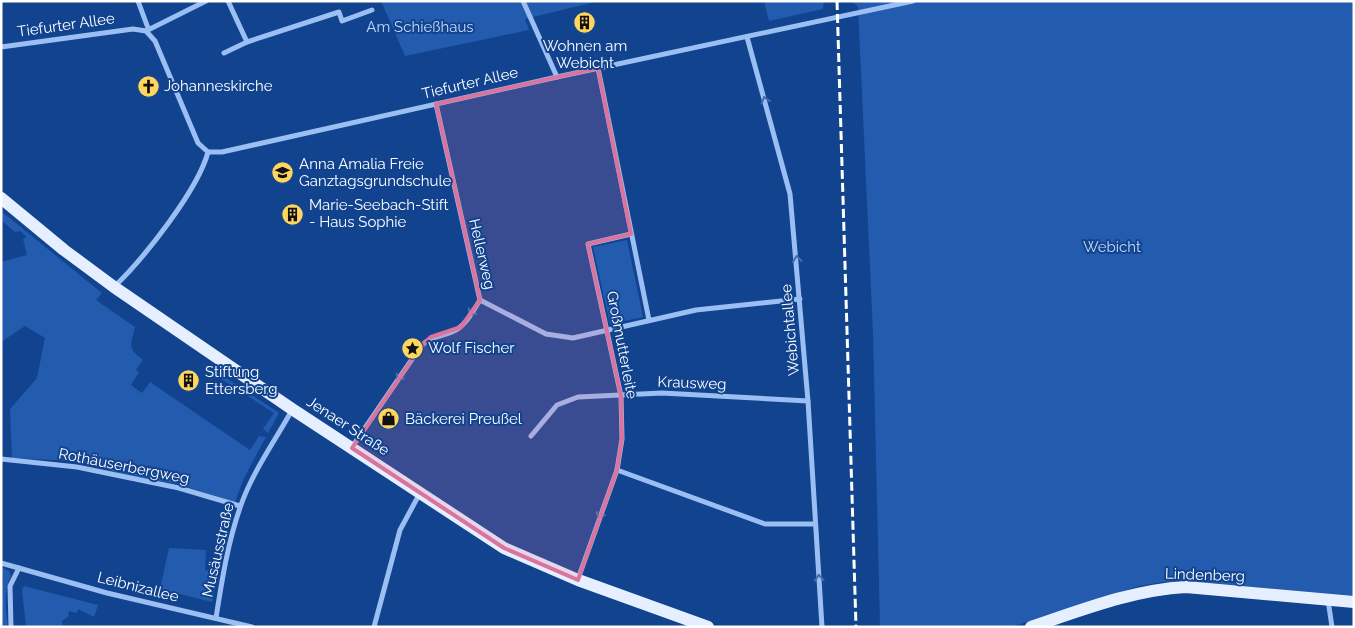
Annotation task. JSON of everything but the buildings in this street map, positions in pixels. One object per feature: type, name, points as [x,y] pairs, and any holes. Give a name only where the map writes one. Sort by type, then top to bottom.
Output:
[{"type":"main road","name":"Jenaer Straße","points":[[1,198],[64,250],[114,287],[292,409],[504,548],[578,580],[708,627]]},
{"type":"main road","name":"Lindenberg","points":[[1031,627],[1126,596],[1160,588],[1186,587],[1354,602]]},
{"type":"street","points":[[114,287],[129,272],[196,181],[208,152],[198,143],[155,41],[147,30],[138,1]]},
{"type":"street","points":[[147,30],[206,1]]},
{"type":"street","points":[[228,1],[247,42]]},
{"type":"street","points":[[523,1],[557,77]]},
{"type":"street","name":"Tiefurter Allee","points":[[208,152],[222,152],[598,68],[913,1]]},
{"type":"street","points":[[224,53],[247,42],[339,12],[342,21],[372,10]]},
{"type":"street","name":"Tiefurter Allee","points":[[1,47],[133,28],[147,30]]},
{"type":"street","name":"Webichtallee","points":[[746,38],[790,194],[808,401],[822,627]]},
{"type":"street","name":"Großmutterleite","points":[[598,68],[649,320]]},
{"type":"street","name":"Hellerweg","points":[[352,448],[421,346],[431,337],[453,332],[461,327],[480,300],[436,104]]},
{"type":"street","name":"Großmutterleite","points":[[578,580],[617,470],[622,439],[621,396],[588,244],[631,234]]},
{"type":"street","points":[[480,300],[554,336],[573,338],[696,310],[800,299]]},
{"type":"street","name":"Krausweg","points":[[531,436],[551,411],[564,401],[578,397],[662,393],[808,401]]},
{"type":"street","name":"Musäusstraße","points":[[216,618],[229,547],[240,506],[261,461],[292,409]]},
{"type":"street","name":"Rothäuserbergweg","points":[[1,459],[76,467],[179,488],[240,506]]},
{"type":"street","points":[[617,470],[765,524],[815,524]]},
{"type":"street","points":[[374,627],[400,530],[420,492]]},
{"type":"street","name":"Leibnizallee","points":[[1,563],[107,593],[252,627]]},
{"type":"street","points":[[11,627],[10,586],[19,568]]},
{"type":"street","points":[[1328,599],[1332,627]]},
{"type":"highlighted area","points":[[598,68],[631,234],[588,244],[621,396],[622,439],[617,470],[578,580],[504,548],[352,448],[421,346],[431,337],[461,327],[480,300],[436,104]]},
{"type":"green space","name":"Am Schießhaus","points":[[381,1],[599,1],[525,19],[529,30],[405,56]]},
{"type":"green space","points":[[764,1],[824,1],[823,9],[769,21]]},
{"type":"green space","name":"Webicht","points":[[852,1],[1354,1],[1354,596],[1186,581],[1163,582],[1139,586],[1011,627],[880,627],[873,333],[858,7]]},
{"type":"green space","points":[[1,211],[102,293],[96,300],[135,327],[131,345],[137,356],[143,360],[136,370],[139,372],[131,385],[142,393],[150,382],[250,450],[259,436],[266,437],[244,478],[235,502],[178,484],[125,475],[76,461],[12,458],[10,409],[37,378],[45,338],[25,326],[1,342],[1,262],[27,255],[23,239],[27,237],[20,231],[15,232],[1,220]]},
{"type":"green space","points":[[627,240],[643,317],[610,324],[593,247]]},
{"type":"green space","points":[[205,364],[279,413],[268,433],[263,429],[274,413],[206,369]]},
{"type":"green space","points":[[169,548],[206,550],[205,570],[217,573],[212,602],[160,589]]},
{"type":"green space","points":[[1,567],[9,571],[11,576],[6,594],[8,627],[1,627]]},
{"type":"green space","points":[[24,586],[98,605],[94,617],[78,609],[77,613],[69,611],[68,617],[62,621],[63,627],[26,627],[22,589]]},
{"type":"railway","points":[[837,1],[856,627]]},
{"type":"place","name":"Wohnen am Webicht","points":[[585,23]]},
{"type":"place","name":"Johanneskirche","points":[[148,86]]},
{"type":"place","name":"Anna Amalia Freie Ganztagsgrundschule","points":[[283,173]]},
{"type":"place","name":"Marie-Seebach-Stift - Haus Sophie","points":[[293,214]]},
{"type":"place","name":"Wolf Fischer","points":[[412,348]]},
{"type":"place","name":"Stiftung Ettersberg","points":[[189,381]]},
{"type":"place","name":"Bäckerei Preußel","points":[[389,419]]}]
